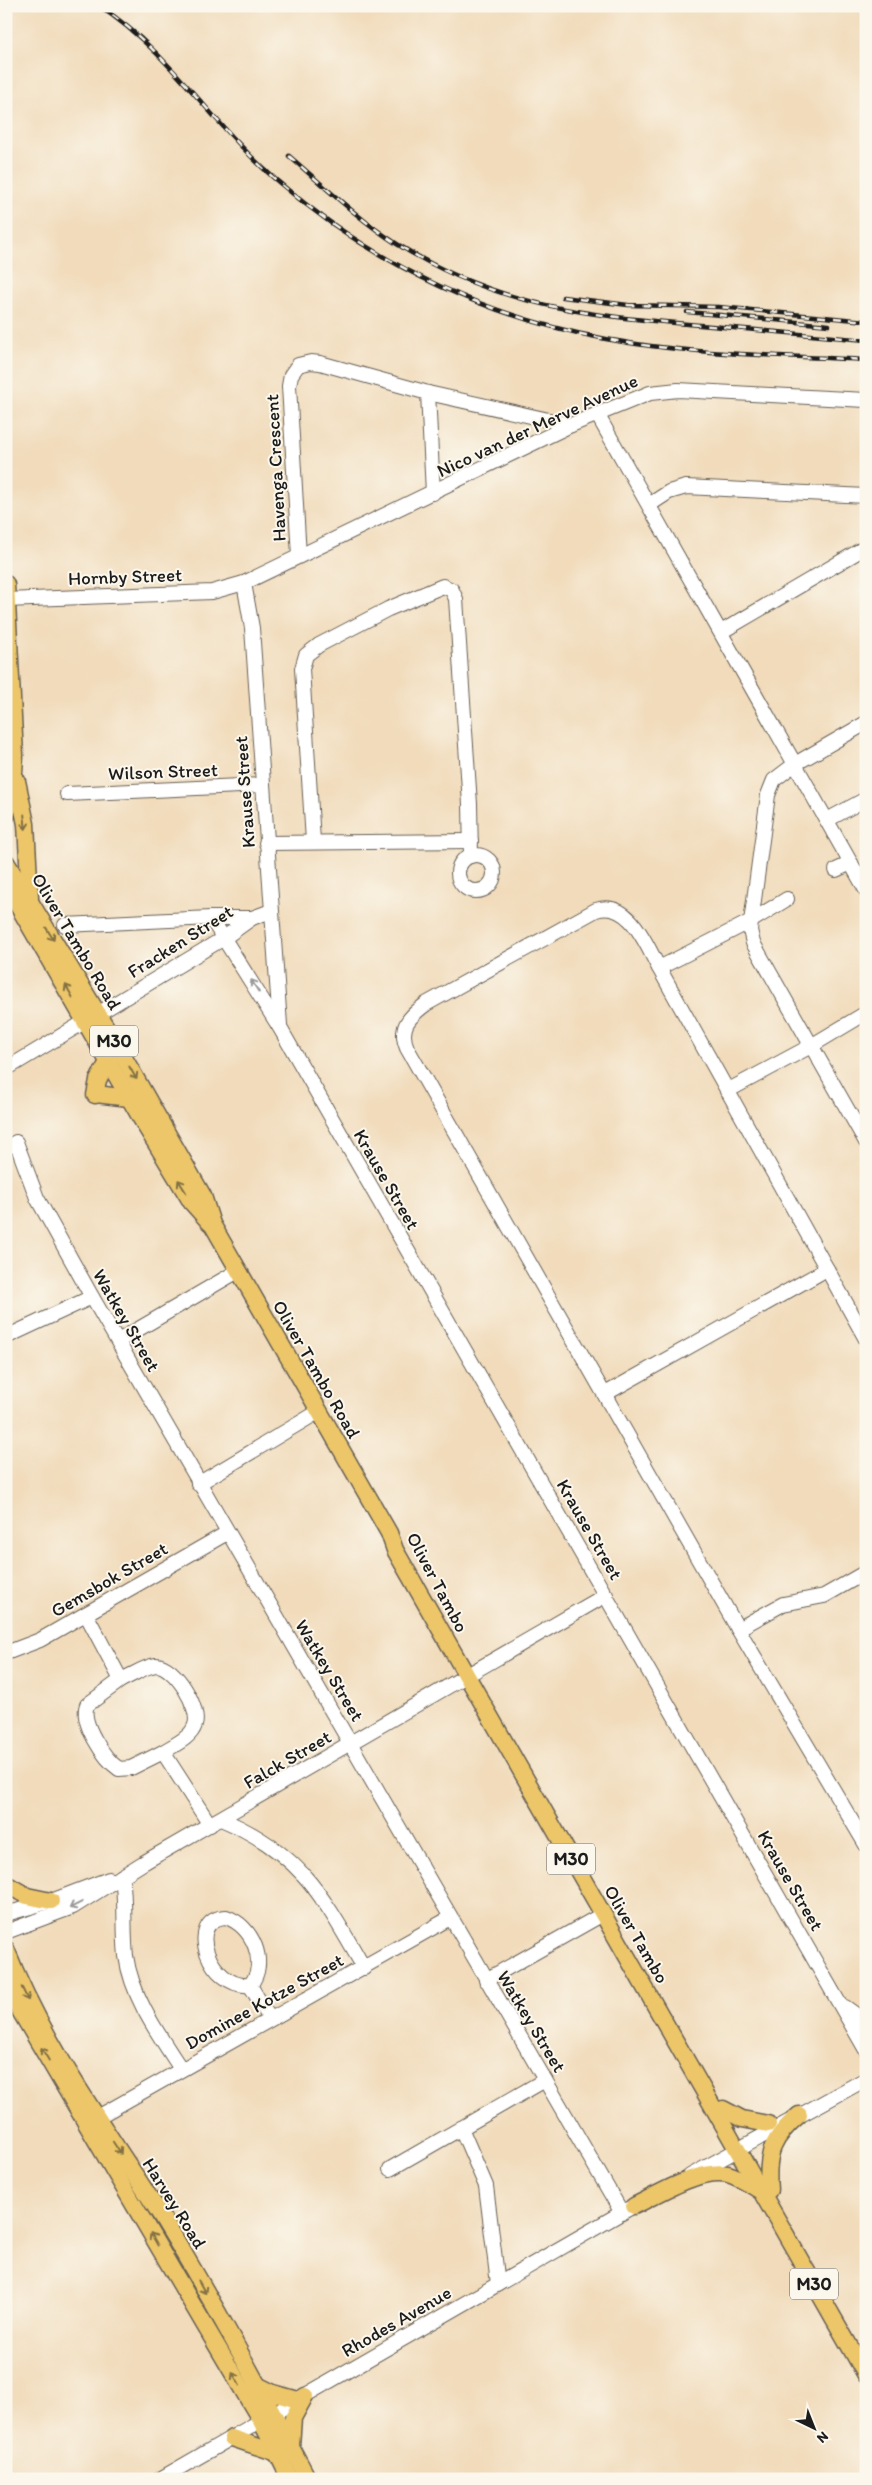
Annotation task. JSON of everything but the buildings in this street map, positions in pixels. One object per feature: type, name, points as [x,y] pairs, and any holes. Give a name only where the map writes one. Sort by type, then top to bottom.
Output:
[{"type":"main road","points":[[6,584],[15,728],[14,774],[6,816]]},
{"type":"main road","points":[[6,903],[26,907],[25,818],[14,774]]},
{"type":"main road","name":"Oliver Tambo Road","points":[[6,862],[26,907],[203,1196],[212,1224],[389,1533]]},
{"type":"main road","name":"Oliver Tambo Road","points":[[6,885],[26,907]]},
{"type":"main road","name":"Oliver Tambo Road","points":[[91,1016],[109,1060],[129,1098],[192,1203],[212,1224]]},
{"type":"main road","points":[[109,1060],[98,1080],[96,1094],[129,1098]]},
{"type":"main road","name":"Oliver Tambo","points":[[389,1533],[395,1550],[723,2109],[739,2144]]},
{"type":"main road","name":"Oliver Tambo","points":[[469,1675],[603,1914],[766,2191],[832,2309],[866,2375]]},
{"type":"main road","points":[[6,1884],[27,1896],[50,1901]]},
{"type":"main road","name":"Harvey Road","points":[[6,1949],[28,2000],[92,2120],[284,2450],[308,2479]]},
{"type":"main road","name":"Harvey Road","points":[[7,1990],[92,2120],[162,2218],[257,2385],[267,2418]]},
{"type":"main road","points":[[723,2109],[742,2118],[768,2124]]},
{"type":"main road","points":[[628,2210],[685,2182],[714,2174],[736,2177],[766,2191],[769,2154],[776,2138],[799,2115]]},
{"type":"main road","name":"Oliver Tambo","points":[[832,2309],[866,2359]]},
{"type":"main road","points":[[232,2438],[284,2450],[301,2398],[273,2393],[257,2385]]},
{"type":"main road","name":"Harvey Road","points":[[284,2450],[290,2479]]},
{"type":"street","name":"Havenga Crescent","points":[[298,556],[289,380],[293,370],[303,363],[320,363],[428,393],[571,425]]},
{"type":"street","name":"Nico van der Merve Avenue","points":[[244,583],[571,425],[639,396],[663,390],[866,400]]},
{"type":"street","points":[[428,393],[433,493]]},
{"type":"street","points":[[597,414],[866,890]]},
{"type":"street","points":[[649,505],[668,492],[686,487],[866,496]]},
{"type":"street","points":[[721,632],[866,547]]},
{"type":"street","name":"Hornby Street","points":[[6,600],[212,592],[244,583]]},
{"type":"street","name":"Krause Street","points":[[244,583],[252,628],[280,1028]]},
{"type":"street","points":[[314,841],[303,710],[304,660],[311,650],[319,645],[396,606],[443,586],[452,590],[456,599],[471,856]]},
{"type":"street","points":[[866,723],[795,764],[774,780],[768,795],[751,921],[753,943],[866,1142]]},
{"type":"street","name":"Wilson Street","points":[[67,794],[262,786]]},
{"type":"street","points":[[826,820],[866,799]]},
{"type":"street","points":[[266,842],[471,841]]},
{"type":"street","points":[[836,870],[851,864]]},
{"type":"street","points":[[659,968],[751,921],[787,899]]},
{"type":"street","points":[[866,1338],[659,968],[628,917],[611,908],[603,908],[426,1004],[407,1020],[402,1034],[406,1048],[738,1629],[866,1845]]},
{"type":"street","name":"Fracken Street","points":[[6,1068],[224,938],[252,918],[271,912]]},
{"type":"street","points":[[65,925],[211,918],[252,918]]},
{"type":"street","name":"Krause Street","points":[[211,918],[280,1028],[866,2050]]},
{"type":"street","points":[[727,1091],[811,1046],[866,1013]]},
{"type":"street","name":"Watkey Street","points":[[9,1145],[92,1298],[198,1484],[351,1743],[486,1980],[545,2080],[628,2210]]},
{"type":"street","points":[[605,1394],[827,1269]]},
{"type":"street","points":[[118,1341],[238,1271]]},
{"type":"street","points":[[6,1338],[92,1298]]},
{"type":"street","points":[[198,1484],[318,1412]]},
{"type":"street","name":"Gemsbok Street","points":[[6,1653],[40,1640],[227,1533]]},
{"type":"street","points":[[738,1629],[783,1604],[824,1596],[866,1572]]},
{"type":"street","name":"Falck Street","points":[[6,1932],[73,1907],[119,1878],[606,1595]]},
{"type":"street","points":[[86,1614],[121,1680]]},
{"type":"street","points":[[156,1666],[164,1667],[172,1672],[179,1681],[195,1709],[197,1717],[195,1725],[187,1737],[131,1768],[119,1769],[109,1761],[88,1727],[84,1711],[87,1705],[121,1680],[156,1666]]},
{"type":"street","points":[[163,1752],[215,1822],[260,1838],[301,1870],[332,1912],[364,1968]]},
{"type":"street","points":[[119,1878],[125,1904],[126,1956],[135,1988],[156,2031],[180,2069]]},
{"type":"street","name":"Falck Street","points":[[6,1914],[50,1901],[108,1879],[119,1878]]},
{"type":"street","points":[[486,1980],[603,1914]]},
{"type":"street","points":[[220,1918],[234,1920],[248,1933],[258,1960],[256,1979],[250,1985],[233,1983],[225,1978],[212,1963],[204,1937],[212,1921],[220,1918]]},
{"type":"street","name":"Dominee Kotze Street","points":[[92,2120],[450,1918]]},
{"type":"street","points":[[250,1985],[270,2019]]},
{"type":"street","points":[[840,2003],[866,2022]]},
{"type":"street","points":[[739,2144],[768,2124],[866,2070]]},
{"type":"street","points":[[739,2144],[799,2115],[866,2079]]},
{"type":"street","points":[[390,2169],[545,2080]]},
{"type":"street","points":[[461,2128],[486,2186],[498,2284]]},
{"type":"street","name":"Rhodes Avenue","points":[[160,2479],[628,2210],[739,2144]]},
{"type":"railway","points":[[99,6],[147,44],[231,136],[275,179],[349,235],[389,260],[430,281],[472,300],[515,316],[560,329],[606,339],[703,351],[866,360]]},
{"type":"railway","points":[[289,156],[355,213],[397,244],[434,265],[470,282],[506,295],[581,312],[619,317],[866,340]]},
{"type":"railway","points":[[563,297],[628,305],[719,307],[866,321]]},
{"type":"railway","points":[[687,312],[829,325]]}]
